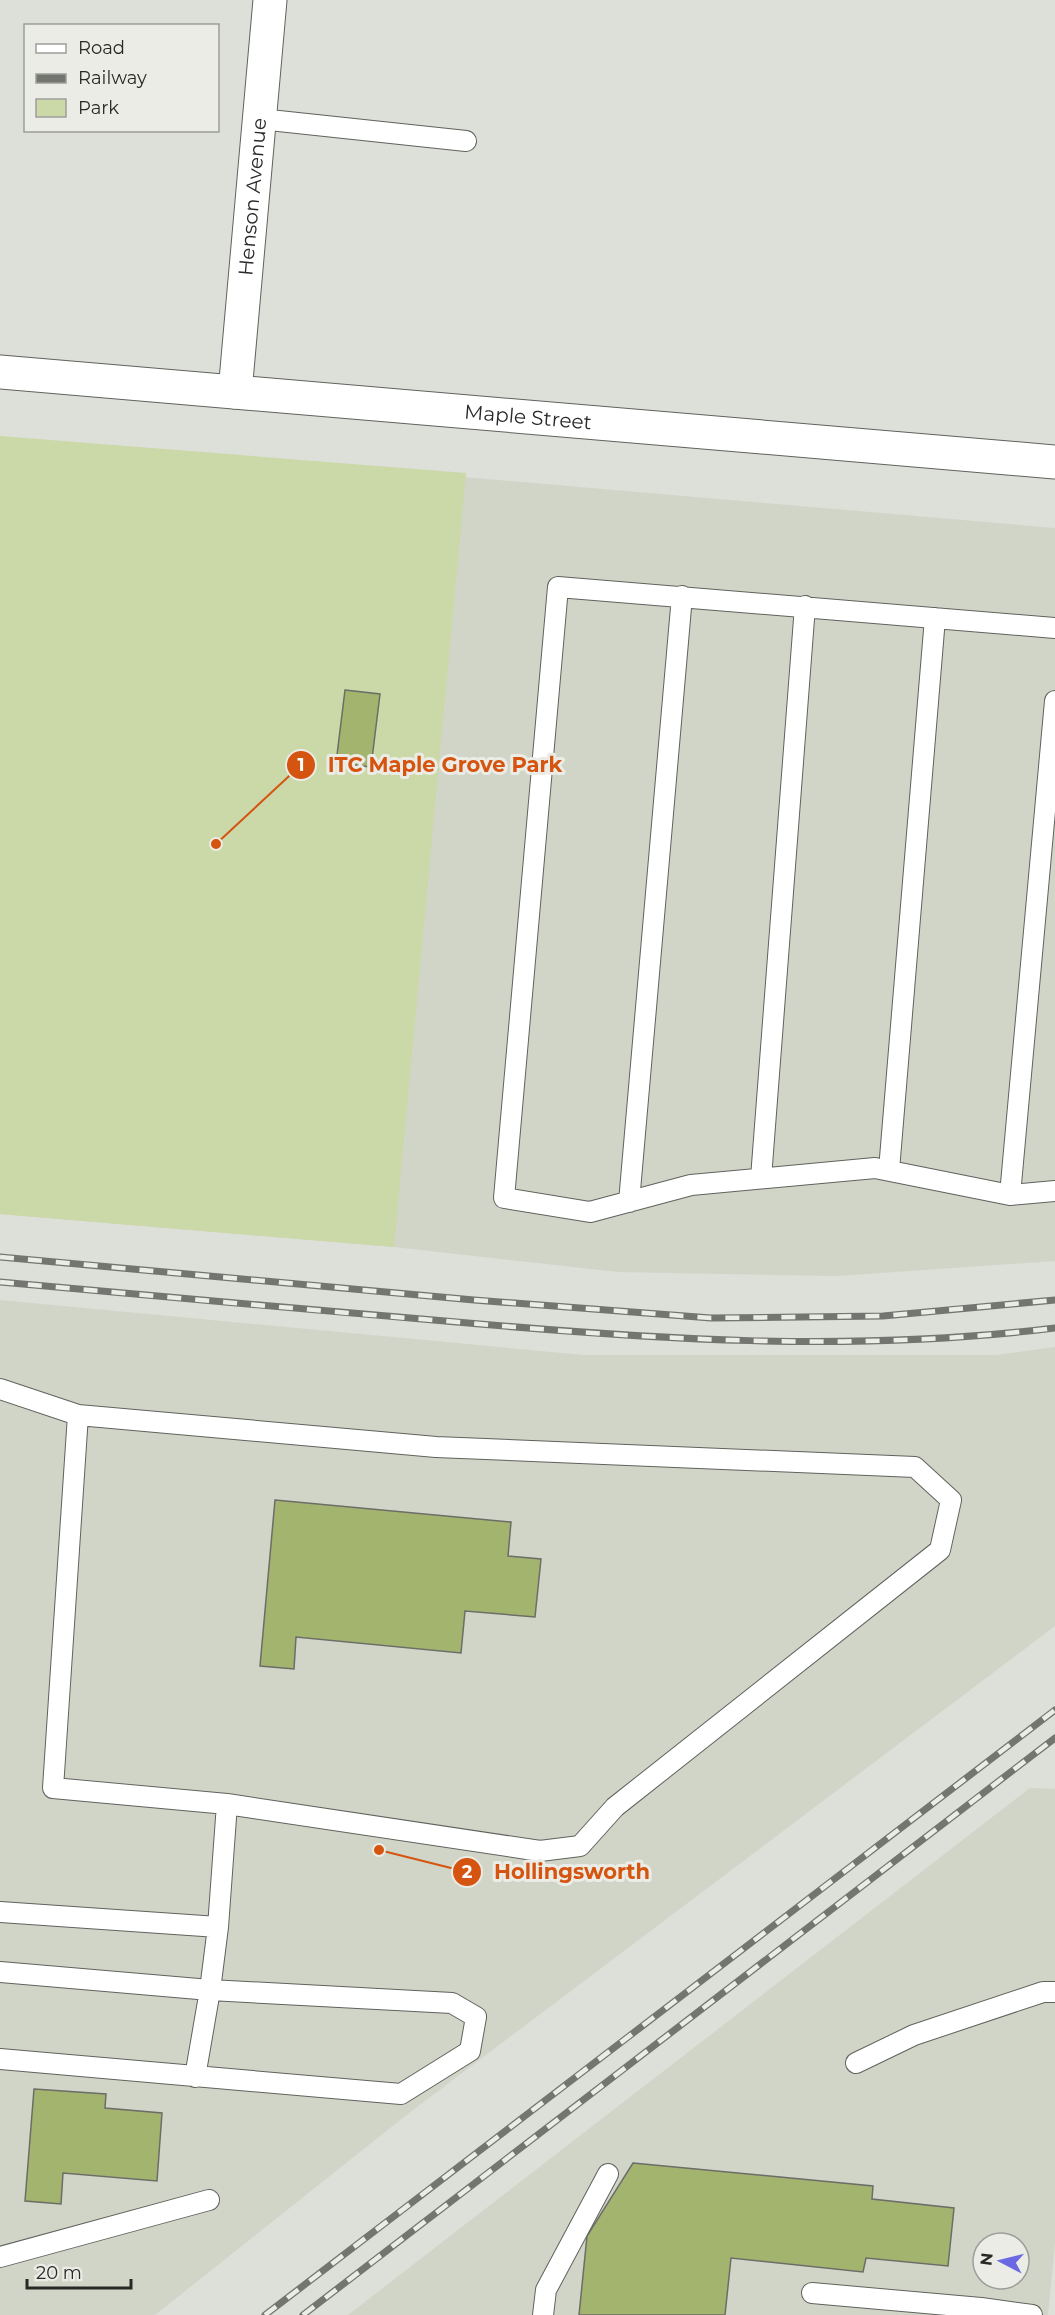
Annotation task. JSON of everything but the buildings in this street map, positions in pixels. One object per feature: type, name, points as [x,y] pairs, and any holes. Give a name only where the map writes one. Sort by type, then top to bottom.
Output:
[{"type":"street","name":"Henson Avenue","points":[[235,392],[270,0]]},
{"type":"street","name":"Maple Street","points":[[0,372],[1055,462]]},
{"type":"lane","points":[[260,119],[466,141]]},
{"type":"lane","points":[[1055,628],[558,587],[504,1198],[590,1212],[691,1185],[875,1168],[1010,1195],[1055,1191]]},
{"type":"lane","points":[[629,1202],[682,596]]},
{"type":"lane","points":[[760,1178],[805,606]]},
{"type":"lane","points":[[889,1170],[935,618]]},
{"type":"lane","points":[[1010,1195],[1055,701]]},
{"type":"lane","points":[[0,1389],[78,1415],[436,1447],[915,1467],[951,1500],[940,1550],[615,1808],[580,1846],[540,1851],[227,1804],[53,1788],[78,1415]]},
{"type":"lane","points":[[195,2077],[218,1927],[227,1804]]},
{"type":"lane","points":[[0,1912],[218,1927]]},
{"type":"lane","points":[[0,1972],[210,1990],[452,2003],[476,2017],[470,2051],[401,2094],[0,2059]]},
{"type":"lane","points":[[856,2063],[915,2035],[1043,1992],[1055,1992]]},
{"type":"lane","points":[[543,2315],[546,2290],[608,2174]]},
{"type":"lane","points":[[0,2257],[209,2200]]},
{"type":"lane","points":[[812,2293],[981,2312],[1032,2315]]},
{"type":"shaded area","points":[[0,437],[1055,528],[1055,1261],[836,1276],[618,1272],[394,1247],[0,1214]]},
{"type":"shaded area","points":[[0,1300],[583,1355],[996,1355],[1055,1347],[1055,1626],[409,2113],[155,2315],[0,2315]]},
{"type":"shaded area","points":[[1030,1788],[1055,1789],[1055,2243],[1048,2315],[348,2315]]},
{"type":"green space","points":[[0,436],[466,473],[394,1247],[0,1214]]},
{"type":"railway","points":[[0,1257],[474,1300],[711,1318],[883,1316],[1055,1300]]},
{"type":"railway","points":[[0,1282],[278,1307],[673,1338],[826,1342],[979,1336],[1055,1328]]},
{"type":"railway","points":[[265,2315],[1055,1710]]},
{"type":"railway","points":[[303,2315],[1055,1738]]},
{"type":"place","name":"ITC Maple Grove Park","points":[[216,844]]},
{"type":"place","name":"Hollingsworth","points":[[379,1850]]}]
